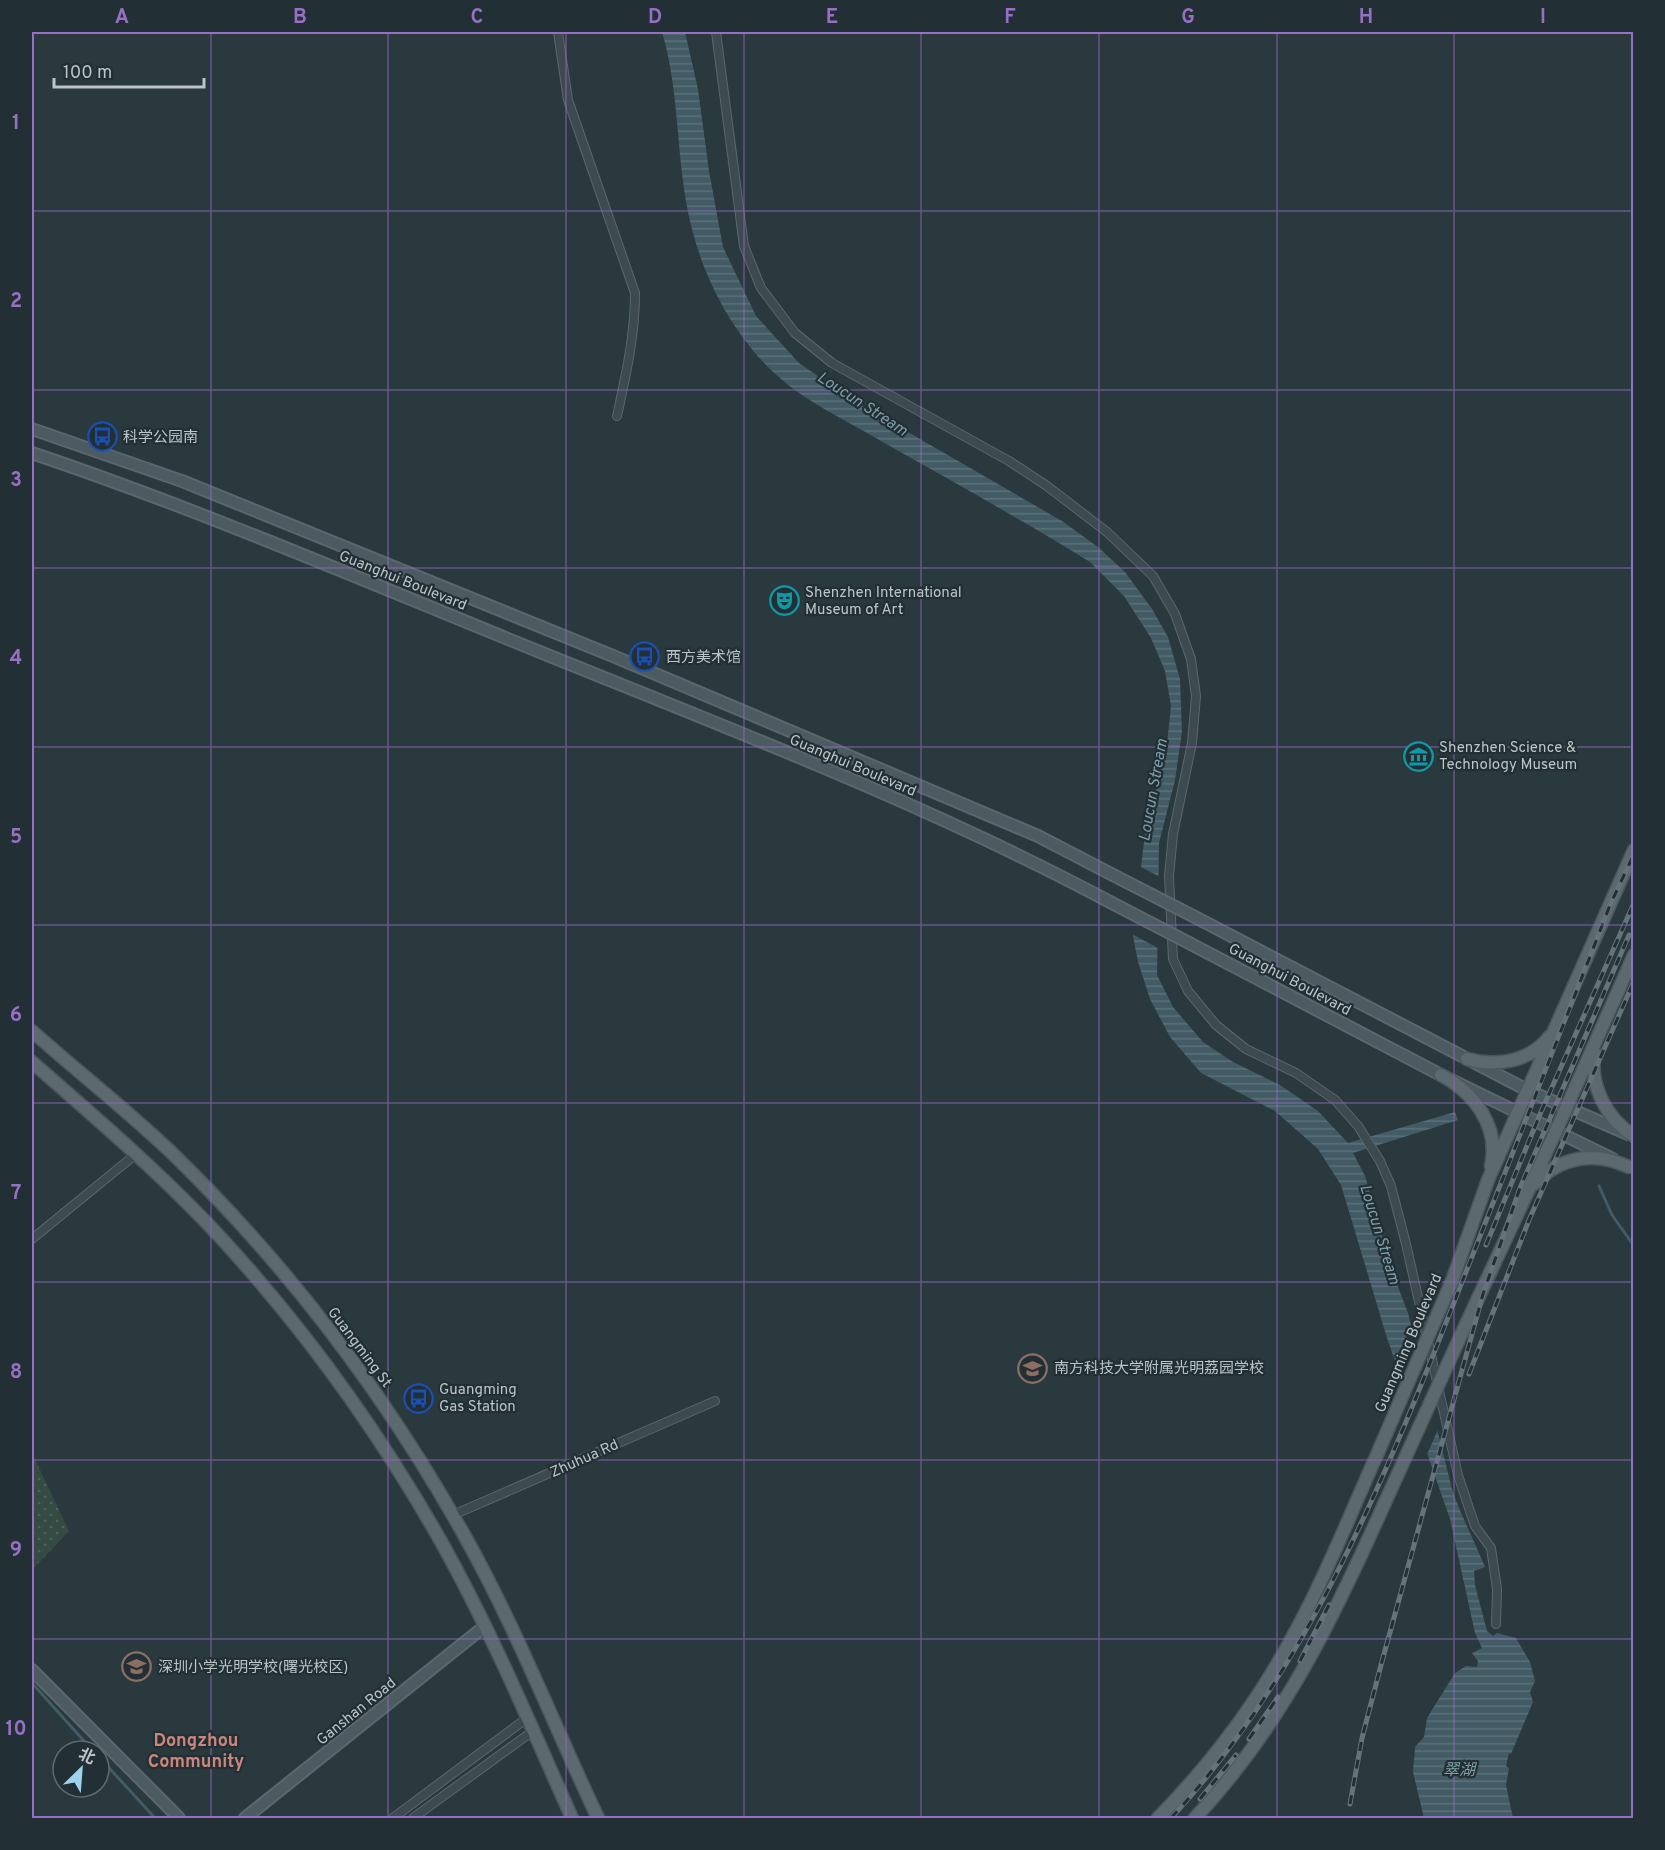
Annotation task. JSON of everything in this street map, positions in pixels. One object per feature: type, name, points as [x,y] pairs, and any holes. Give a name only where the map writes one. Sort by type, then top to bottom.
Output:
[{"type":"main road","name":"Guanghui Boulevard","points":[[32,429],[182,481],[624,660],[1028,832],[1529,1091],[1566,1109],[1634,1136]]},
{"type":"main road","name":"Guanghui Boulevard","points":[[32,453],[226,523],[729,729],[975,835],[1110,902],[1441,1075],[1631,1168]]},
{"type":"main road","name":"Guangming Boulevard","points":[[1158,1818],[1227,1738],[1284,1653],[1316,1593],[1452,1281],[1488,1180],[1634,850]]},
{"type":"main road","points":[[1382,1509],[1556,1131],[1634,955]]},
{"type":"main road","points":[[1467,1059],[1499,1063],[1516,1060],[1546,1042],[1556,1028]]},
{"type":"main road","name":"Guangming St","points":[[32,1031],[171,1153],[270,1257],[371,1386],[453,1515],[508,1619],[598,1818]]},
{"type":"main road","points":[[1598,1035],[1593,1061],[1596,1088],[1608,1112],[1634,1136]]},
{"type":"main road","points":[[32,1062],[188,1203],[252,1273],[338,1381],[419,1504],[485,1626],[572,1818]]},
{"type":"main road","points":[[1441,1075],[1467,1092],[1486,1118],[1492,1138],[1492,1159],[1488,1180]]},
{"type":"main road","points":[[1524,1200],[1542,1175],[1569,1160],[1600,1157],[1631,1168]]},
{"type":"main road","points":[[1195,1818],[1248,1755],[1307,1667],[1340,1604],[1413,1441]]},
{"type":"main road","name":"Ganshan Road","points":[[245,1818],[485,1626]]},
{"type":"main road","points":[[32,1670],[178,1818]]},
{"type":"street","points":[[558,32],[568,100],[635,292],[635,317],[628,366],[617,416]]},
{"type":"street","points":[[716,32],[744,246],[761,288],[795,333],[832,363],[1009,461],[1047,486],[1107,532],[1153,576],[1175,614],[1191,659],[1196,696],[1192,743],[1173,834],[1168,876],[1173,959],[1188,991],[1216,1026],[1246,1049],[1296,1073],[1325,1093],[1358,1126],[1380,1161],[1391,1186],[1404,1235],[1458,1475],[1473,1520],[1491,1548],[1497,1589],[1496,1624]]},
{"type":"street","points":[[32,1239],[136,1154]]},
{"type":"street","name":"Zhuhua Rd","points":[[453,1515],[715,1401]]},
{"type":"street","points":[[393,1818],[527,1718]]},
{"type":"street","points":[[413,1818],[533,1731]]},
{"type":"green space","points":[[32,1453],[69,1531],[32,1570]]},
{"type":"water","points":[[662,32],[685,32],[698,89],[709,171],[723,247],[756,316],[799,363],[854,401],[1062,521],[1098,547],[1125,572],[1152,609],[1168,637],[1180,679],[1182,732],[1175,780],[1159,843],[1157,975],[1173,1007],[1203,1042],[1233,1062],[1280,1085],[1318,1111],[1348,1143],[1455,1112],[1458,1120],[1353,1153],[1365,1176],[1393,1274],[1408,1313],[1452,1489],[1485,1567],[1474,1571],[1475,1585],[1487,1631],[1493,1636],[1497,1633],[1516,1638],[1530,1662],[1535,1681],[1530,1692],[1533,1702],[1511,1754],[1509,1753],[1506,1766],[1509,1768],[1506,1785],[1513,1818],[1424,1818],[1413,1772],[1415,1747],[1424,1737],[1427,1718],[1455,1673],[1466,1666],[1477,1667],[1478,1661],[1472,1653],[1482,1648],[1475,1633],[1450,1519],[1387,1338],[1341,1185],[1318,1149],[1275,1111],[1201,1073],[1170,1037],[1150,999],[1138,962],[1133,936],[1145,833],[1167,744],[1171,706],[1165,671],[1151,638],[1124,596],[1090,562],[807,398],[771,370],[744,340],[722,305],[704,268],[692,229],[683,180],[672,81]]},
{"type":"pier","points":[[1137,865],[1162,878],[1158,948],[1130,933]]},
{"type":"pier","points":[[1413,1321],[1439,1427],[1425,1459],[1393,1366]]},
{"type":"waterway","points":[[1599,1186],[1612,1215],[1634,1246]]},
{"type":"waterway","points":[[32,1683],[82,1739]]},
{"type":"waterway","points":[[111,1770],[155,1818]]},
{"type":"railway","points":[[1171,1818],[1221,1759],[1266,1696],[1306,1630],[1376,1492],[1436,1349],[1610,905],[1634,854]]},
{"type":"railway","points":[[1486,1245],[1541,1112],[1634,903]]},
{"type":"railway","points":[[1350,1804],[1362,1738],[1381,1665],[1483,1294],[1520,1188],[1629,935]]},
{"type":"railway","points":[[1469,1374],[1529,1220],[1634,981]]},
{"type":"railway","points":[[1300,1661],[1329,1605]]},
{"type":"railway","points":[[1249,1739],[1278,1697]]},
{"type":"railway","points":[[1200,1799],[1236,1755]]},
{"type":"place","name":"科学公园南","points":[[102,437]]},
{"type":"place","name":"Shenzhen International Museum of Art","points":[[784,601]]},
{"type":"place","name":"西方美术馆","points":[[645,657]]},
{"type":"place","name":"Shenzhen Science & Technology Museum","points":[[1418,756]]},
{"type":"place","name":"南方科技大学附属光明荔园学校","points":[[1033,1368]]},
{"type":"place","name":"Guangming Gas Station","points":[[418,1398]]},
{"type":"place","name":"深圳小学光明学校(曙光校区)","points":[[137,1667]]},
{"type":"district","name":"Dongzhou Community","points":[[196,1750]]},
{"type":"water label","name":"Loucun Stream","points":[[863,403]]},
{"type":"water label","name":"Loucun Stream","points":[[1152,790]]},
{"type":"water label","name":"Loucun Stream","points":[[1381,1234]]},
{"type":"water label","name":"翠湖","points":[[1459,1769]]}]
